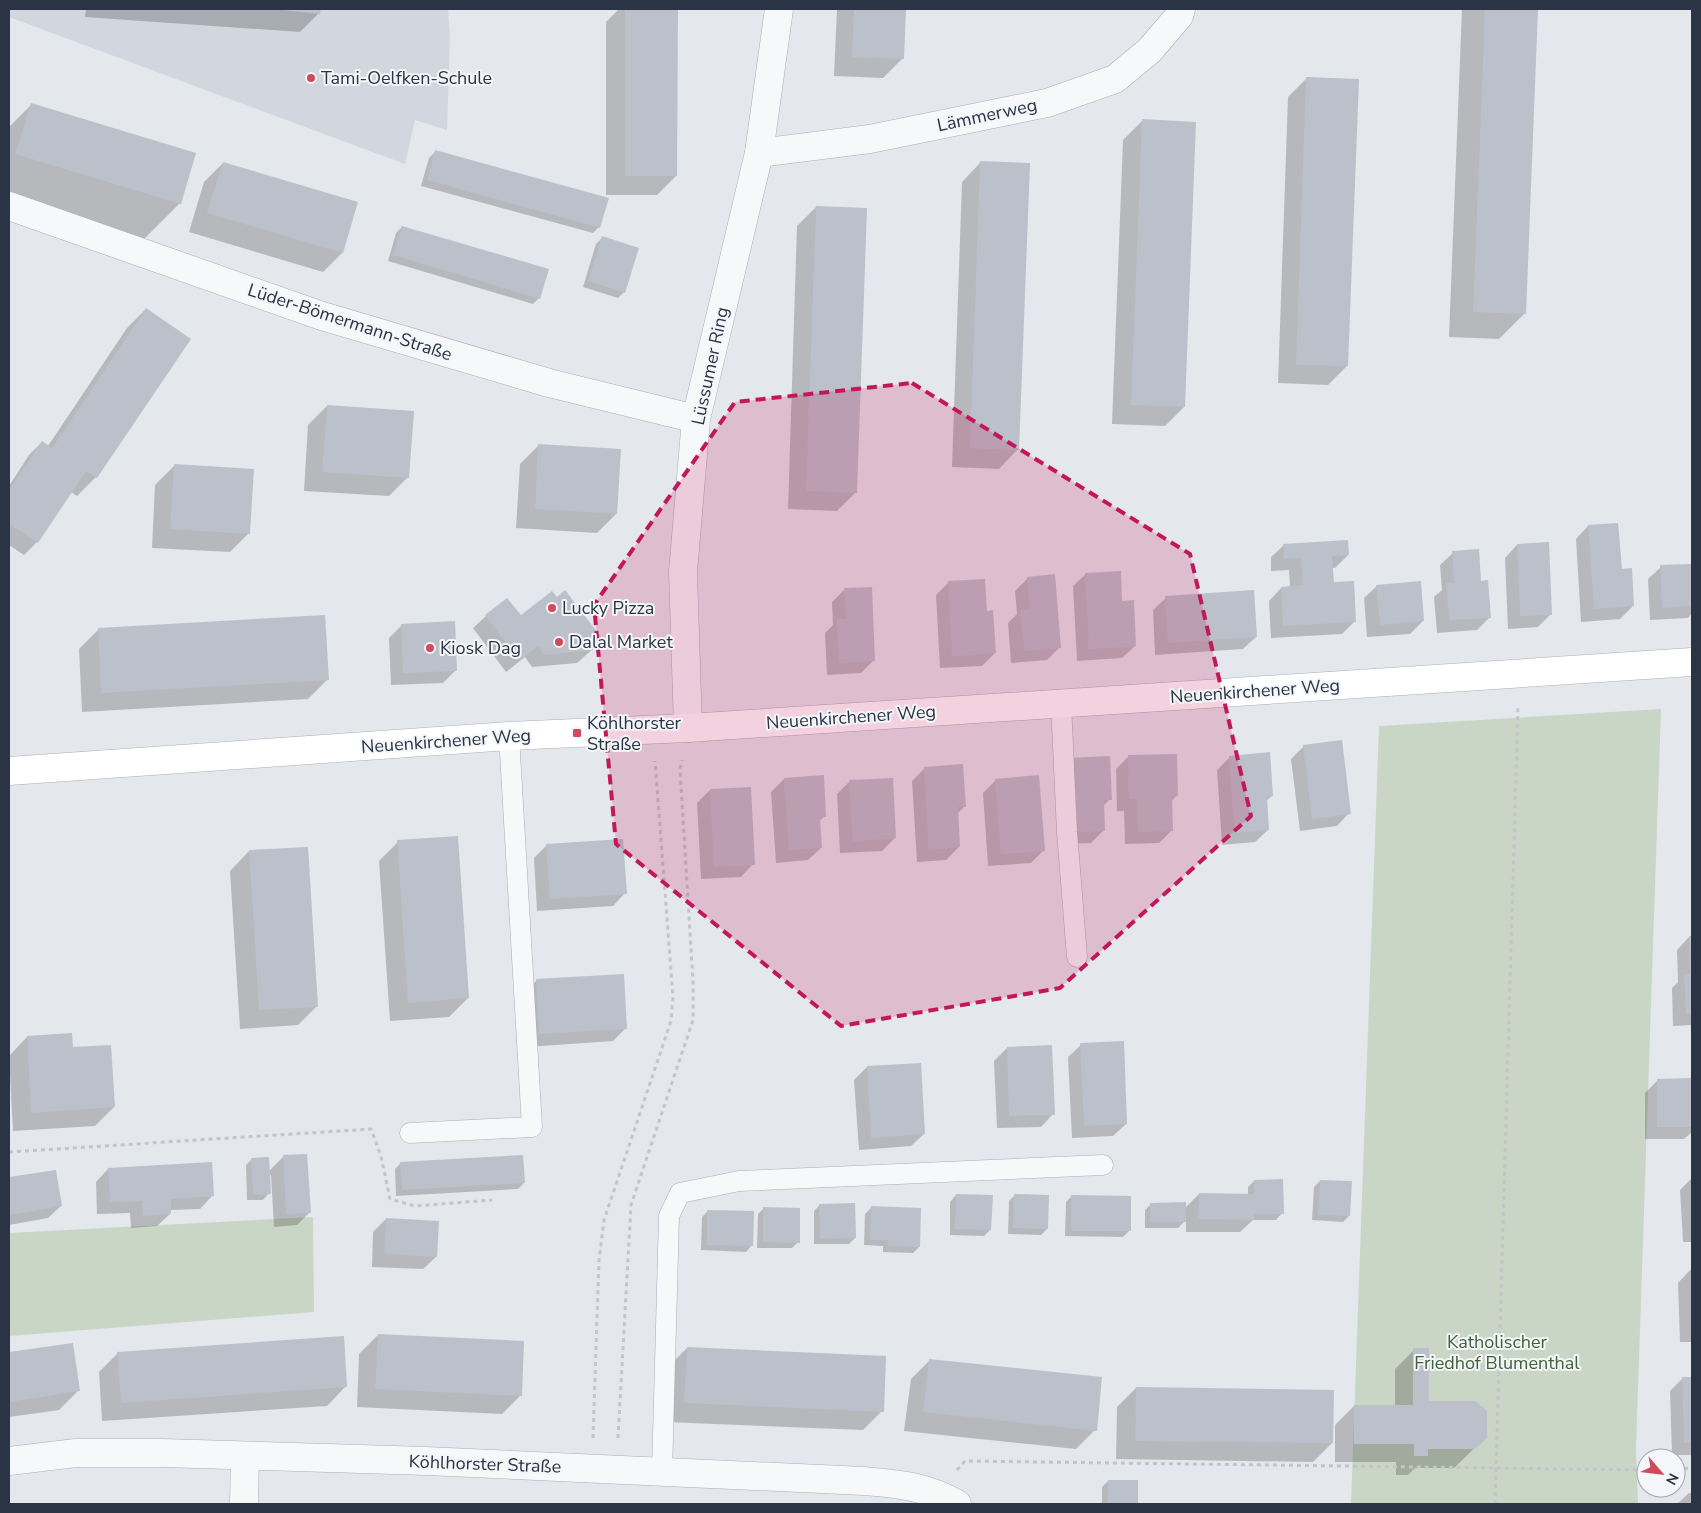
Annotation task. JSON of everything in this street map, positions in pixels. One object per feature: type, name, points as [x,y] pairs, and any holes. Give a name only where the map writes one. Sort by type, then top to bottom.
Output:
[{"type":"street","name":"Lüssumer Ring","points":[[688,728],[683,572],[696,419],[759,153],[779,9]]},
{"type":"street","name":"Lämmerweg","points":[[759,153],[870,140],[1056,100],[1115,79],[1149,51],[1178,16],[1181,9]]},
{"type":"street","name":"Lüder-Bömermann-Straße","points":[[9,206],[322,316],[549,383],[696,419]]},
{"type":"street","name":"Neuenkirchener Weg","points":[[9,771],[509,736],[688,728],[1692,662]]},
{"type":"street","name":"Köhlhorster Straße","points":[[9,1462],[76,1452],[426,1461],[864,1481],[906,1484],[946,1498]]},
{"type":"street","points":[[244,1504],[245,1457]]},
{"type":"lane","points":[[1061,703],[1067,832],[1077,957]]},
{"type":"lane","points":[[410,1133],[532,1127],[509,736]]},
{"type":"lane","points":[[662,1473],[669,1216],[680,1193],[739,1181],[1103,1165]]},
{"type":"path","points":[[1496,1504],[1518,725],[1517,673]]},
{"type":"path","points":[[604,1469],[631,1205],[693,1020],[693,982],[680,769],[688,728]]},
{"type":"path","points":[[604,1469],[599,1260],[604,1220],[671,1021],[672,1005],[652,729]]},
{"type":"path","points":[[9,1152],[370,1129],[381,1156],[390,1199],[415,1206],[492,1200]]},
{"type":"path","points":[[946,1498],[965,1460],[1636,1470]]},
{"type":"highlighted area","points":[[912,383],[1190,554],[1251,816],[1060,988],[841,1026],[616,844],[594,605],[735,402]]},
{"type":"shaded area","name":"Tami-Oelfken-Schule","points":[[9,9],[448,9],[450,36],[447,130],[415,120],[405,164],[9,17]]},
{"type":"green space","name":"Katholischer Friedhof Blumenthal","points":[[1661,709],[1636,1448],[1636,1498],[1638,1498],[1638,1504],[1351,1504],[1379,726]]},
{"type":"green space","points":[[313,1217],[314,1312],[9,1336],[9,1233]]},
{"type":"building","points":[[272,9],[321,9],[320,14]]},
{"type":"building","points":[[625,9],[678,9],[677,176],[625,176]]},
{"type":"building","points":[[854,9],[906,9],[904,59],[852,57]]},
{"type":"building","points":[[1485,9],[1538,9],[1526,314],[1473,312]]},
{"type":"building","points":[[1306,77],[1359,79],[1348,366],[1296,365]]},
{"type":"building","points":[[31,103],[196,153],[181,204],[15,154]]},
{"type":"building","points":[[1142,119],[1196,122],[1185,407],[1131,405]]},
{"type":"building","points":[[435,150],[609,198],[600,228],[427,180]]},
{"type":"building","points":[[980,161],[1030,163],[1019,450],[970,448]]},
{"type":"building","points":[[223,162],[358,202],[343,253],[207,213]]},
{"type":"building","points":[[816,206],[867,208],[857,493],[806,491]]},
{"type":"building","points":[[402,226],[549,269],[540,299],[393,255]]},
{"type":"building","points":[[602,236],[639,248],[625,293],[588,281]]},
{"type":"building","points":[[146,308],[191,339],[97,478],[86,471],[38,543],[9,524],[9,490],[42,441],[52,448]]},
{"type":"building","points":[[327,405],[414,411],[409,478],[322,472]]},
{"type":"building","points":[[538,444],[621,449],[617,514],[535,509]]},
{"type":"building","points":[[174,464],[254,469],[250,534],[170,529]]},
{"type":"building","points":[[1618,523],[1622,569],[1632,568],[1634,606],[1594,609],[1588,525]]},
{"type":"building","points":[[1348,540],[1349,555],[1332,556],[1334,582],[1354,581],[1356,622],[1283,626],[1281,587],[1303,585],[1301,558],[1284,559],[1283,544]]},
{"type":"building","points":[[1549,542],[1552,615],[1520,616],[1517,544]]},
{"type":"building","points":[[1479,549],[1481,581],[1488,580],[1491,618],[1449,620],[1446,583],[1454,583],[1452,551]]},
{"type":"building","points":[[1692,564],[1692,606],[1662,608],[1660,565]]},
{"type":"building","points":[[1121,571],[1122,601],[1134,600],[1136,646],[1089,649],[1085,573]]},
{"type":"building","points":[[1055,574],[1061,648],[1024,651],[1020,610],[1030,609],[1027,577]]},
{"type":"building","points":[[985,579],[987,611],[993,610],[996,653],[952,656],[948,581]]},
{"type":"building","points":[[1421,581],[1424,621],[1380,625],[1376,585]]},
{"type":"building","points":[[872,587],[875,661],[839,663],[837,619],[846,619],[844,588]]},
{"type":"building","points":[[565,590],[604,641],[591,650],[545,655],[538,646],[519,660],[485,615],[507,598],[521,615],[552,591],[557,597]]},
{"type":"building","points":[[1254,590],[1257,637],[1168,643],[1165,596]]},
{"type":"building","points":[[325,615],[329,680],[101,693],[98,628]]},
{"type":"building","points":[[455,621],[457,671],[403,673],[401,624]]},
{"type":"building","points":[[1342,740],[1351,814],[1312,819],[1303,745]]},
{"type":"building","points":[[1270,752],[1273,796],[1267,797],[1269,830],[1235,833],[1229,756]]},
{"type":"building","points":[[1177,754],[1178,796],[1172,797],[1173,831],[1138,832],[1137,799],[1129,799],[1128,755]]},
{"type":"building","points":[[1110,756],[1112,800],[1104,800],[1105,831],[1072,832],[1069,758]]},
{"type":"building","points":[[963,764],[966,807],[958,807],[960,847],[929,850],[924,767]]},
{"type":"building","points":[[824,775],[826,817],[820,817],[822,848],[789,850],[784,778]]},
{"type":"building","points":[[1039,775],[1045,851],[1001,854],[995,779]]},
{"type":"building","points":[[893,778],[896,838],[853,841],[849,780]]},
{"type":"building","points":[[751,787],[755,865],[714,867],[710,789]]},
{"type":"building","points":[[458,836],[469,998],[408,1003],[397,840]]},
{"type":"building","points":[[623,839],[627,894],[550,899],[546,844]]},
{"type":"building","points":[[308,847],[318,1007],[259,1010],[249,850]]},
{"type":"building","points":[[1689,936],[1692,936],[1692,1013],[1686,1014],[1684,974],[1690,974]]},
{"type":"building","points":[[624,974],[627,1029],[539,1034],[536,979]]},
{"type":"building","points":[[72,1033],[73,1047],[111,1045],[115,1107],[31,1113],[27,1036]]},
{"type":"building","points":[[1124,1041],[1127,1124],[1084,1126],[1080,1043]]},
{"type":"building","points":[[1052,1045],[1055,1115],[1009,1116],[1007,1047]]},
{"type":"building","points":[[921,1063],[925,1134],[871,1138],[867,1066]]},
{"type":"building","points":[[1692,1078],[1692,1127],[1657,1127],[1657,1079]]},
{"type":"building","points":[[307,1154],[311,1213],[286,1214],[283,1155]]},
{"type":"building","points":[[523,1155],[525,1183],[402,1190],[400,1162]]},
{"type":"building","points":[[269,1157],[271,1194],[253,1195],[251,1158]]},
{"type":"building","points":[[212,1162],[214,1196],[171,1199],[171,1214],[143,1216],[142,1201],[110,1202],[108,1168]]},
{"type":"building","points":[[56,1170],[62,1206],[9,1215],[9,1177]]},
{"type":"building","points":[[1283,1179],[1284,1214],[1254,1214],[1254,1220],[1198,1219],[1199,1193],[1254,1194],[1254,1180]]},
{"type":"building","points":[[1320,1180],[1352,1181],[1350,1216],[1318,1215]]},
{"type":"building","points":[[956,1194],[993,1195],[991,1230],[955,1229]]},
{"type":"building","points":[[1014,1194],[1049,1195],[1048,1229],[1013,1228]]},
{"type":"building","points":[[1071,1195],[1131,1196],[1131,1231],[1071,1231]]},
{"type":"building","points":[[1186,1202],[1186,1222],[1150,1222],[1150,1203]]},
{"type":"building","points":[[855,1203],[856,1238],[820,1239],[819,1204]]},
{"type":"building","points":[[871,1206],[921,1208],[920,1247],[888,1246],[888,1240],[870,1240]]},
{"type":"building","points":[[763,1207],[800,1208],[800,1243],[763,1242]]},
{"type":"building","points":[[707,1210],[754,1211],[753,1246],[707,1245]]},
{"type":"building","points":[[386,1218],[439,1221],[437,1257],[384,1254]]},
{"type":"building","points":[[378,1334],[524,1341],[522,1396],[375,1389]]},
{"type":"building","points":[[344,1336],[347,1387],[121,1403],[117,1352]]},
{"type":"building","points":[[73,1343],[80,1391],[9,1402],[9,1352]]},
{"type":"building","points":[[687,1347],[886,1356],[884,1412],[684,1403]]},
{"type":"building","points":[[1413,1348],[1429,1348],[1429,1401],[1475,1401],[1487,1411],[1487,1438],[1475,1449],[1428,1449],[1428,1456],[1414,1456],[1414,1444],[1354,1444],[1354,1405],[1413,1405]]},
{"type":"building","points":[[929,1359],[1102,1377],[1097,1431],[923,1412]]},
{"type":"building","points":[[1682,1377],[1692,1377],[1692,1443],[1684,1443]]},
{"type":"building","points":[[1136,1387],[1334,1390],[1333,1443],[1135,1441]]},
{"type":"building","points":[[1108,1480],[1138,1480],[1138,1504],[1107,1504]]},
{"type":"place","name":"Tami-Oelfken-Schule","points":[[311,78]]},
{"type":"place","name":"Lucky Pizza","points":[[552,608]]},
{"type":"place","name":"Dalal Market","points":[[559,642]]},
{"type":"place","name":"Kiosk Dag","points":[[430,648]]},
{"type":"place","name":"Köhlhorster Straße","points":[[577,733]]}]
